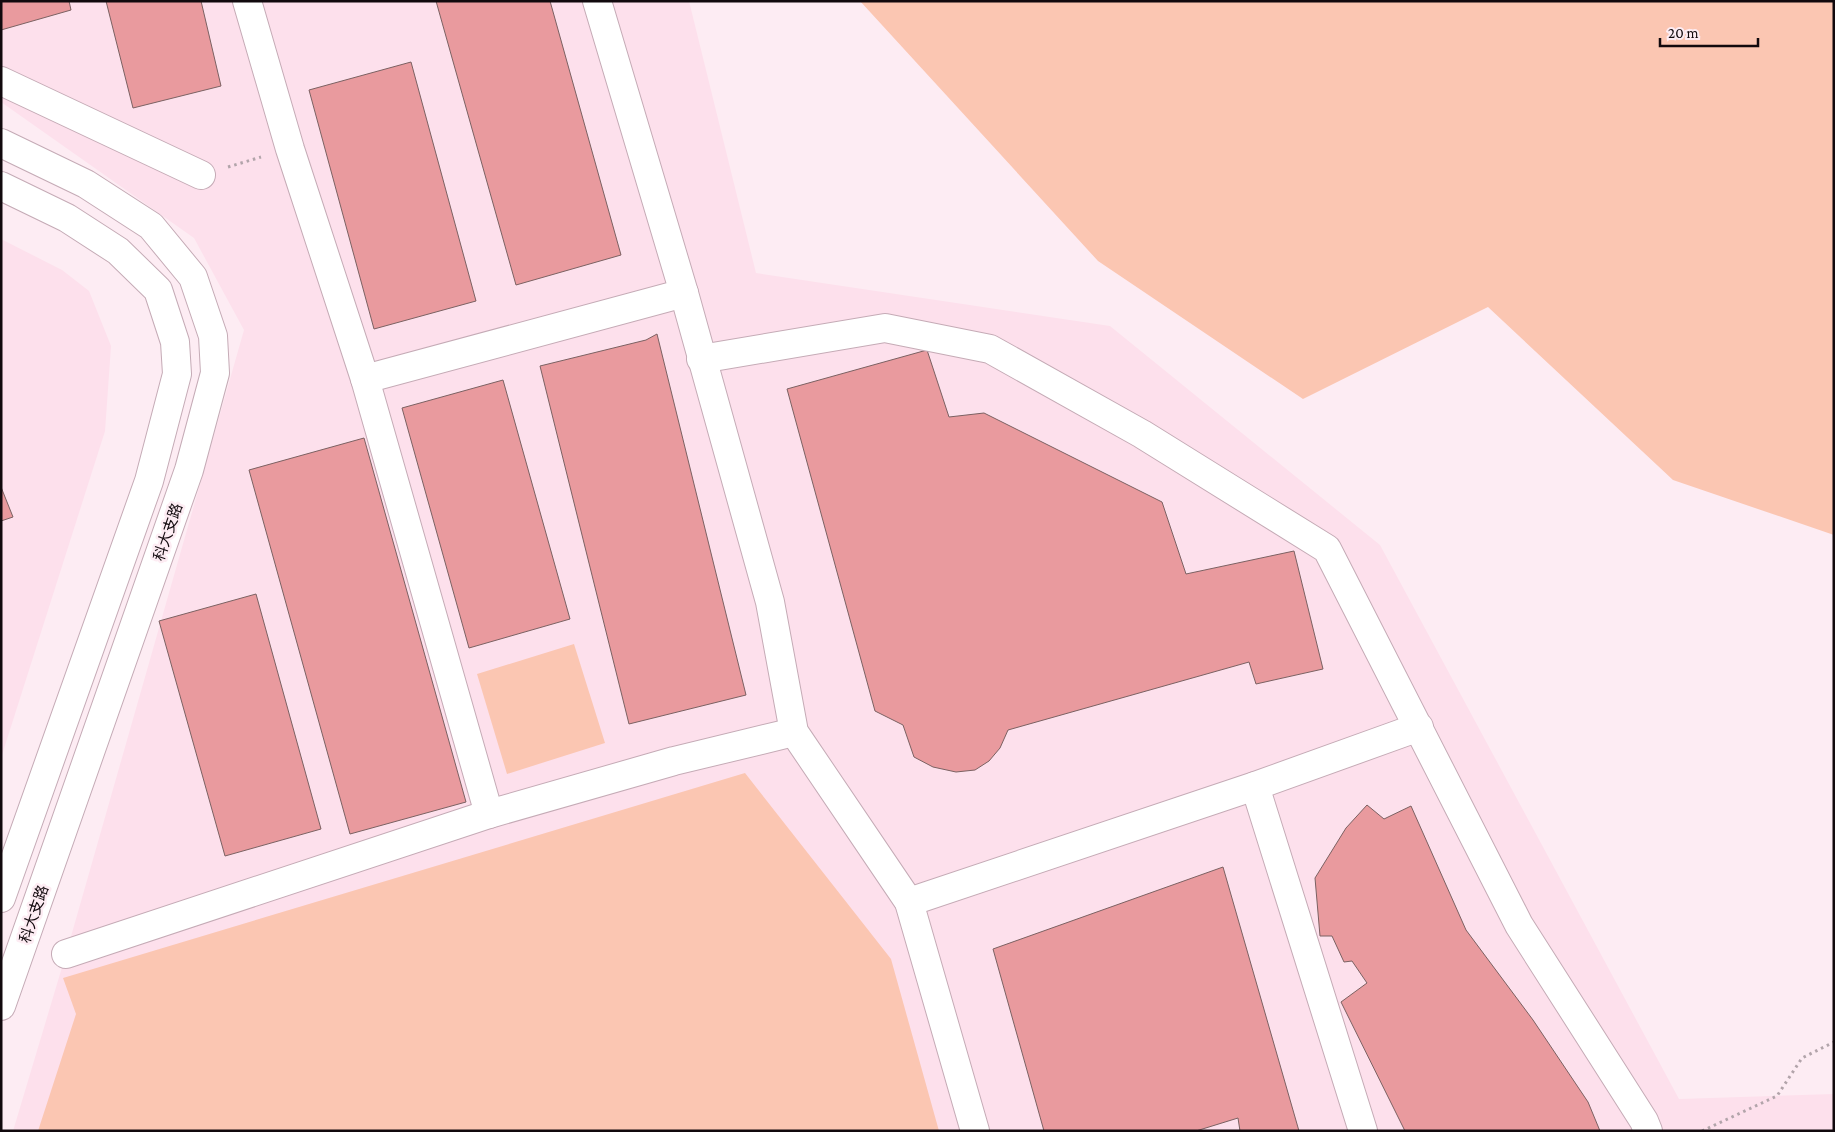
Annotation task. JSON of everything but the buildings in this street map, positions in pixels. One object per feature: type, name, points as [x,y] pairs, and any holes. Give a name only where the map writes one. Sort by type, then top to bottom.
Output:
[{"type":"street","points":[[247,1],[290,149],[365,379],[489,814]]},
{"type":"street","points":[[597,1],[684,292],[701,359],[770,602],[794,732],[909,902],[975,1131]]},
{"type":"street","points":[[1,81],[200,175]]},
{"type":"street","name":"科大支路","points":[[1,143],[86,184],[151,226],[193,276],[213,336],[215,373],[189,470],[1,1006]]},
{"type":"street","points":[[1,186],[67,218],[118,251],[158,290],[175,342],[177,374],[148,481],[1,898]]},
{"type":"street","points":[[365,379],[684,292]]},
{"type":"street","points":[[701,359],[886,328],[990,349],[1142,434],[1327,549],[1519,925],[1644,1121],[1648,1131]]},
{"type":"street","points":[[909,902],[1255,786],[1419,727]]},
{"type":"street","points":[[66,954],[489,814],[674,761],[794,732]]},
{"type":"street","points":[[1255,786],[1363,1131]]},
{"type":"path","points":[[200,175],[290,149]]},
{"type":"path","points":[[1702,1131],[1777,1096],[1802,1058],[1834,1042]]},
{"type":"shaded area","points":[[1,1],[689,1],[756,273],[1110,326],[1380,545],[1679,1099],[1834,1094],[1834,1131],[13,1131],[66,954],[244,330],[194,238],[1,102]]},
{"type":"shaded area","points":[[860,1],[1834,1],[1834,535],[1673,480],[1488,307],[1303,399],[1098,261]]},
{"type":"shaded area","points":[[1,239],[62,270],[89,291],[111,346],[105,431],[1,758]]},
{"type":"shaded area","points":[[574,644],[605,743],[507,774],[477,674]]},
{"type":"shaded area","points":[[745,773],[891,959],[939,1131],[38,1131],[76,1014],[63,978]]}]
